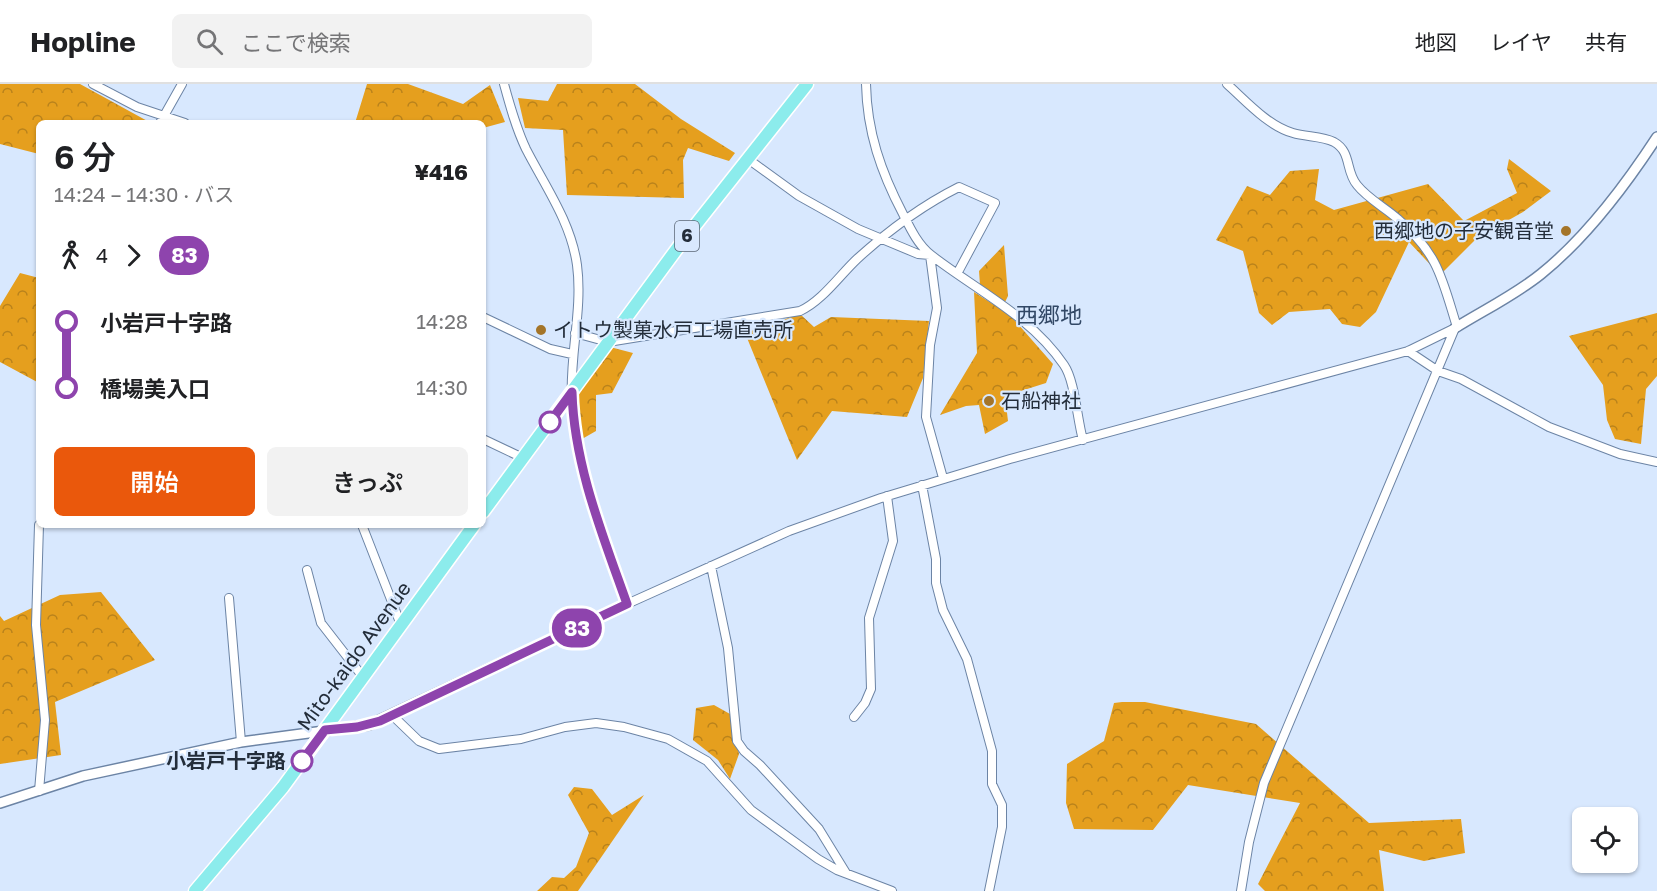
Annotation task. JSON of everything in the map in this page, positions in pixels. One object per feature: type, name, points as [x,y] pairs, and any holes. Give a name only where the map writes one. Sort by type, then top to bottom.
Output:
[{"type":"highway","name":"6","points":[[486,508],[608,342],[807,84]]},
{"type":"highway","name":"Mito-kaido Avenue","points":[[195,891],[283,787],[472,528]]},
{"type":"street","points":[[93,84],[162,119],[182,84]]},
{"type":"street","points":[[504,84],[523,141],[562,216],[577,264],[575,333],[572,354],[572,392],[576,434],[588,483],[627,604]]},
{"type":"street","points":[[866,84],[873,142],[882,171],[905,218],[930,255],[958,272],[1026,322],[1061,361],[1069,376],[1083,440]]},
{"type":"street","points":[[1227,84],[1277,126],[1292,133],[1332,141],[1343,150],[1348,159],[1351,175],[1359,187],[1413,232],[1439,267],[1456,327],[1264,783],[1249,842],[1241,891]]},
{"type":"street","points":[[0,803],[83,777],[241,742],[369,725],[393,716],[627,604],[819,519],[943,478],[1408,351],[1456,327],[1526,285],[1553,264],[1611,201],[1657,137]]},
{"type":"street","points":[[748,159],[799,196],[858,229],[918,254],[930,255]]},
{"type":"street","points":[[575,333],[608,342],[800,311],[815,302],[881,237],[905,218],[959,187],[995,203],[958,272]]},
{"type":"street","points":[[930,255],[937,308],[930,345],[926,417],[943,478]]},
{"type":"street","points":[[486,318],[550,349],[572,354]]},
{"type":"street","points":[[1408,351],[1438,371],[1461,379],[1549,427],[1620,454],[1657,462]]},
{"type":"street","points":[[486,440],[523,458]]},
{"type":"street","points":[[922,485],[936,559],[938,592],[943,610],[967,659],[992,751],[992,784],[1002,805],[1002,827],[989,891]]},
{"type":"street","points":[[854,717],[866,703],[871,689],[869,618],[893,541],[887,496]]},
{"type":"street","points":[[39,528],[36,625],[45,720],[39,791]]},
{"type":"street","points":[[363,528],[401,625]]},
{"type":"street","points":[[711,566],[728,648],[737,741],[819,829],[846,873]]},
{"type":"street","points":[[307,570],[321,623],[363,677]]},
{"type":"street","points":[[229,598],[241,742]]},
{"type":"street","points":[[393,716],[420,741],[439,749],[521,739],[565,727],[596,723],[624,727],[668,739],[707,761],[735,795],[764,821],[826,865],[892,891]]},
{"type":"green space","points":[[0,84],[80,84],[146,120],[36,120],[36,153],[0,144]]},
{"type":"green space","points":[[367,84],[408,84],[463,104],[490,85],[505,122],[486,127],[486,120],[356,120]]},
{"type":"green space","points":[[557,84],[635,84],[681,119],[735,153],[729,161],[688,148],[683,160],[684,198],[567,195],[563,130],[525,128],[518,98],[548,101]]},
{"type":"green space","points":[[1509,159],[1551,191],[1523,212],[1477,238],[1440,275],[1409,242],[1376,312],[1360,327],[1342,324],[1330,309],[1289,312],[1272,325],[1259,313],[1243,251],[1216,240],[1247,186],[1270,195],[1290,171],[1319,169],[1315,200],[1334,210],[1428,184],[1464,221],[1517,193],[1507,169]]},
{"type":"green space","points":[[1004,245],[1008,296],[1005,302],[980,285],[979,271]]},
{"type":"green space","points":[[20,273],[36,277],[36,381],[0,362],[0,306]]},
{"type":"green space","points":[[974,292],[1010,315],[1053,364],[1046,383],[1005,396],[1008,421],[985,434],[979,405],[966,406],[940,415],[977,353]]},
{"type":"green space","points":[[1657,313],[1657,376],[1646,389],[1641,444],[1615,439],[1607,420],[1603,385],[1569,336]]},
{"type":"green space","points":[[800,314],[814,327],[831,317],[929,321],[923,378],[907,417],[832,411],[797,460],[745,333]]},
{"type":"green space","points":[[610,347],[633,353],[612,393],[596,395],[596,431],[582,439],[577,397]]},
{"type":"green space","points":[[101,592],[155,660],[55,702],[61,755],[0,764],[0,616],[4,621],[60,595]]},
{"type":"green space","points":[[1145,702],[1256,724],[1369,823],[1461,819],[1465,853],[1424,861],[1379,850],[1384,891],[1265,891],[1258,884],[1300,803],[1188,785],[1153,830],[1074,829],[1066,803],[1067,764],[1104,741],[1114,703]]},
{"type":"green space","points":[[714,705],[730,714],[739,754],[730,779],[718,760],[693,740],[696,708]]},
{"type":"green space","points":[[574,787],[592,789],[612,815],[644,795],[578,891],[537,891],[552,877],[564,878],[576,867],[589,833],[568,795]]},
{"type":"bus line","name":"83","points":[[302,761],[325,730],[369,725],[393,716],[627,604],[598,521],[586,478],[576,434],[572,392],[550,422]]},
{"type":"place","name":"西郷地の子安観音堂","points":[[1566,231]]},
{"type":"place","name":"イトウ製菓水戸工場直売所","points":[[541,330]]},
{"type":"place","name":"石船神社","points":[[989,401]]},
{"type":"place","name":"小岩戸十字路","points":[[302,761]]},
{"type":"district","name":"西郷地","points":[[1049,315]]}]
